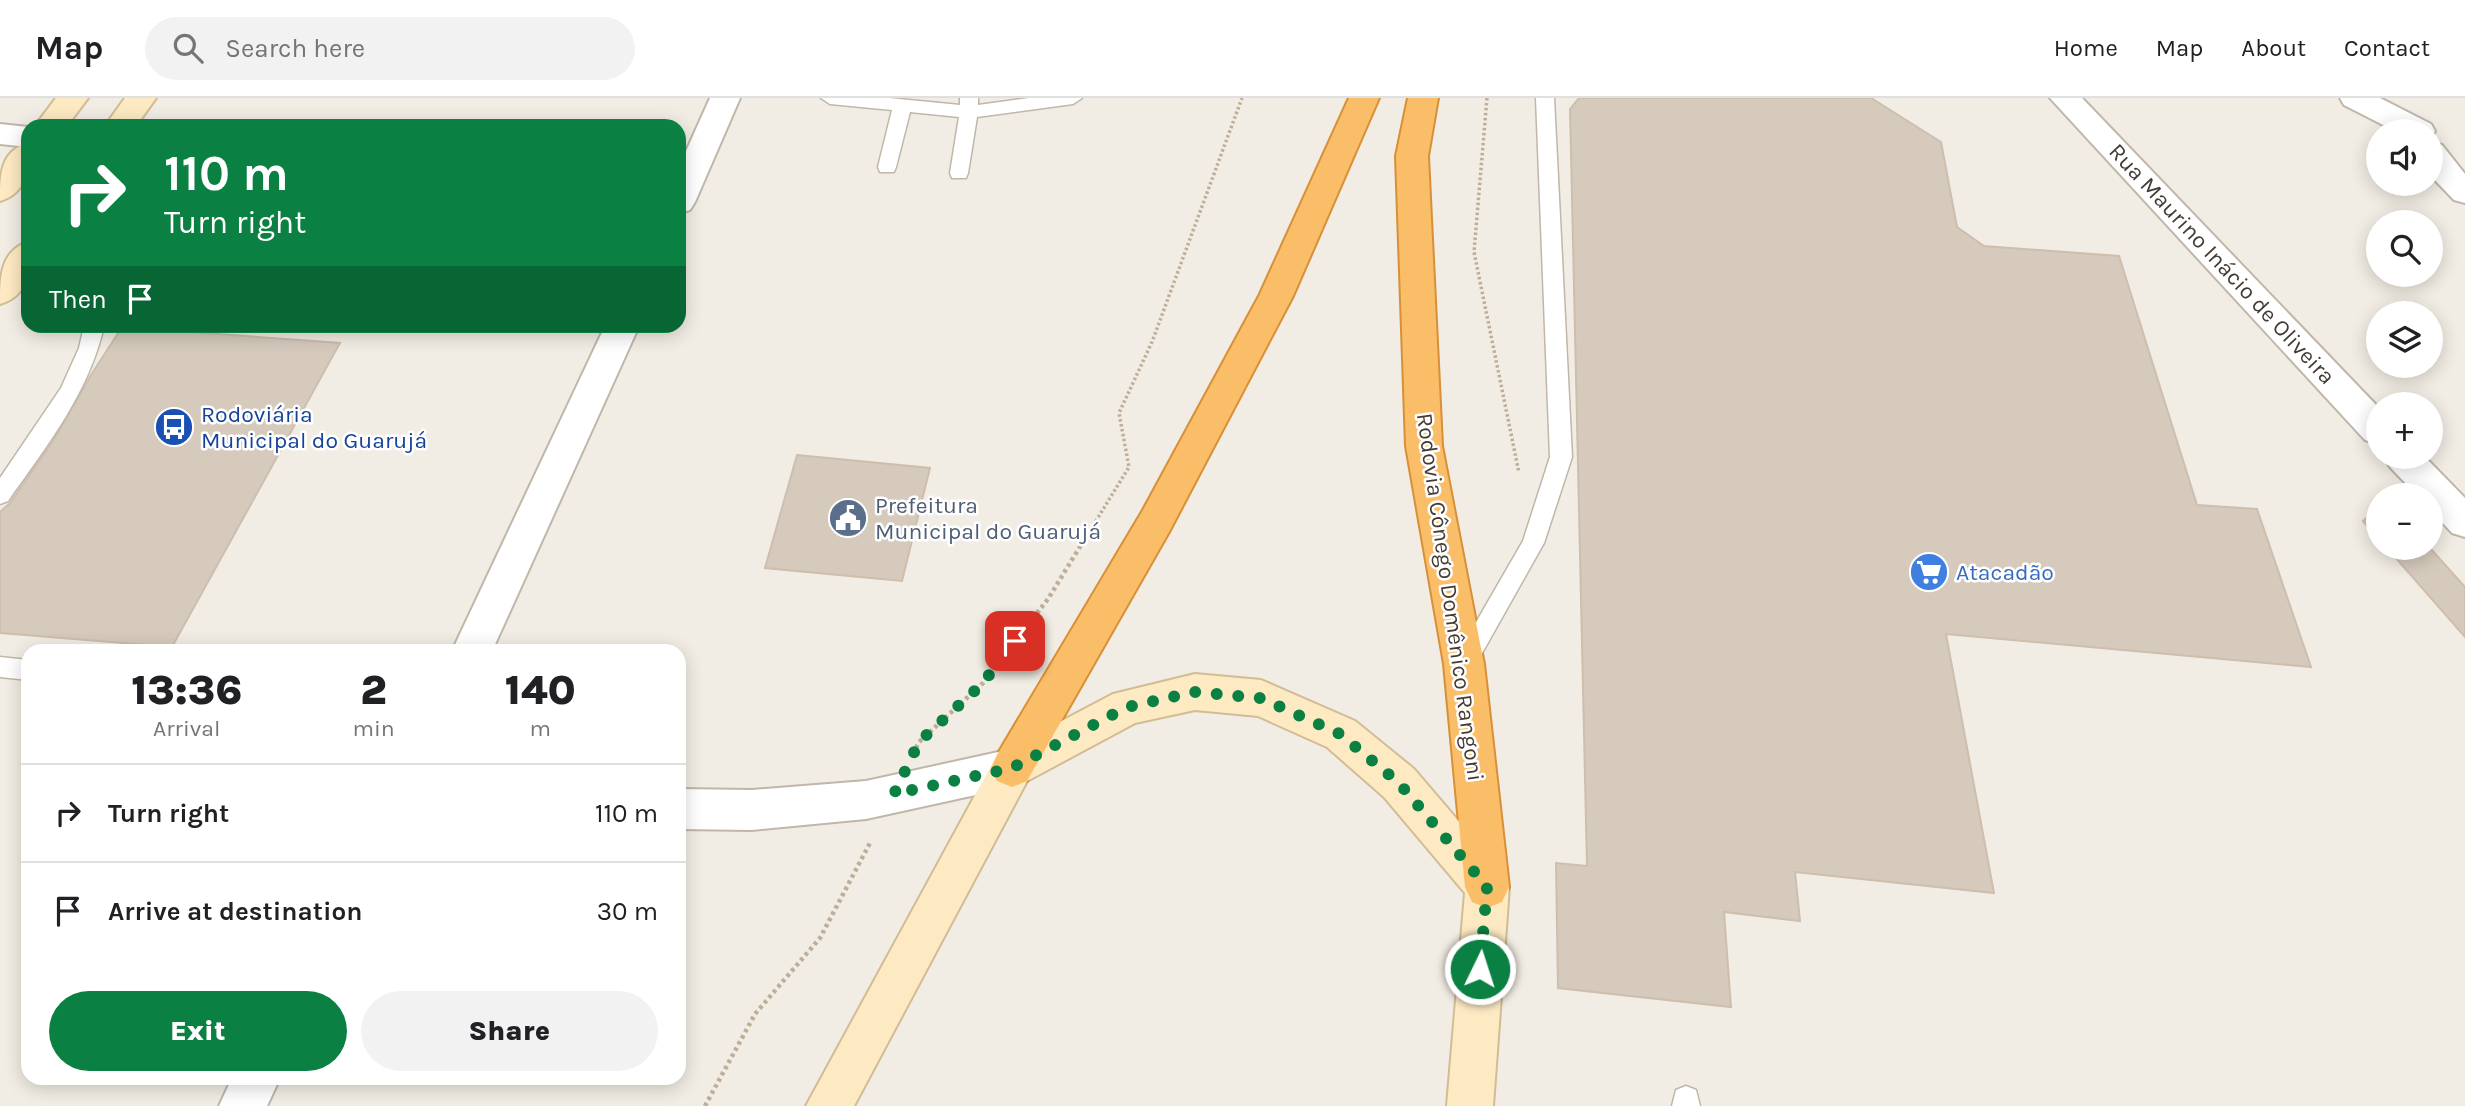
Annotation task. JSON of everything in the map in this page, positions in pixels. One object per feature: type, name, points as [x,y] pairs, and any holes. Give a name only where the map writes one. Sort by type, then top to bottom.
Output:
[{"type":"highway","points":[[1012,768],[1156,521],[1276,296],[1364,98]]},
{"type":"highway","name":"Rodovia Cônego Domênico Rangoni","points":[[1423,98],[1412,156],[1424,446],[1464,664],[1487,887]]},
{"type":"main road","points":[[56,119],[73,98]]},
{"type":"main road","points":[[125,119],[141,98]]},
{"type":"main road","points":[[12,183],[21,167]]},
{"type":"main road","points":[[0,292],[21,264]]},
{"type":"main road","points":[[829,1106],[1012,768],[1127,707],[1195,692],[1261,698],[1340,734],[1399,783],[1487,887],[1470,1106]]},
{"type":"street","points":[[686,186],[725,98]]},
{"type":"street","name":"Rua Maurino Inácio de Oliveira","points":[[2065,98],[2366,417]]},
{"type":"street","points":[[2355,98],[2395,119]]},
{"type":"street","points":[[0,134],[21,137]]},
{"type":"street","points":[[2443,144],[2465,155]]},
{"type":"street","points":[[2443,170],[2465,192]]},
{"type":"street","points":[[475,644],[619,333]]},
{"type":"street","points":[[2414,469],[2465,522]]},
{"type":"street","points":[[686,809],[752,810],[866,800],[1012,768]]},
{"type":"street","points":[[242,1106],[253,1085]]},
{"type":"lane","points":[[830,98],[902,107],[1073,98]]},
{"type":"lane","points":[[1464,664],[1533,543],[1561,457],[1545,98]]},
{"type":"lane","points":[[959,173],[969,105]]},
{"type":"lane","points":[[887,167],[902,107]]},
{"type":"lane","points":[[0,495],[53,420],[91,348],[93,333]]},
{"type":"lane","points":[[0,667],[21,669]]},
{"type":"path","points":[[705,1106],[755,1014],[820,938],[858,869],[919,742],[983,683],[1048,599],[1129,467],[1119,413],[1152,342],[1242,98]]},
{"type":"path","points":[[1487,98],[1474,252],[1533,543]]},
{"type":"building","name":"Atacadão","points":[[1579,98],[1871,98],[1941,142],[1957,227],[1984,246],[2119,256],[2197,505],[2257,509],[2311,667],[1946,634],[1994,893],[1795,872],[1800,921],[1724,912],[1731,1007],[1558,988],[1556,863],[1587,866],[1570,109]]},
{"type":"building","name":"Rodoviária Municipal do Guarujá","points":[[118,333],[204,333],[340,343],[174,644],[135,644],[0,633],[0,512],[10,503],[53,441]]},
{"type":"building","name":"Prefeitura Municipal do Guarujá","points":[[797,455],[930,468],[902,581],[765,568]]},
{"type":"building","points":[[2398,560],[2441,560],[2465,587],[2465,637]]},
{"type":"place","name":"Rodoviária Municipal do Guarujá","points":[[174,427]]},
{"type":"place","name":"Prefeitura Municipal do Guarujá","points":[[848,518]]},
{"type":"place","name":"Atacadão","points":[[1929,572]]},
{"type":"route","points":[[1015,641],[983,683],[919,742],[894,794],[1012,768],[1127,707],[1195,692],[1261,698],[1340,734],[1399,783],[1487,887],[1480,969]]}]
